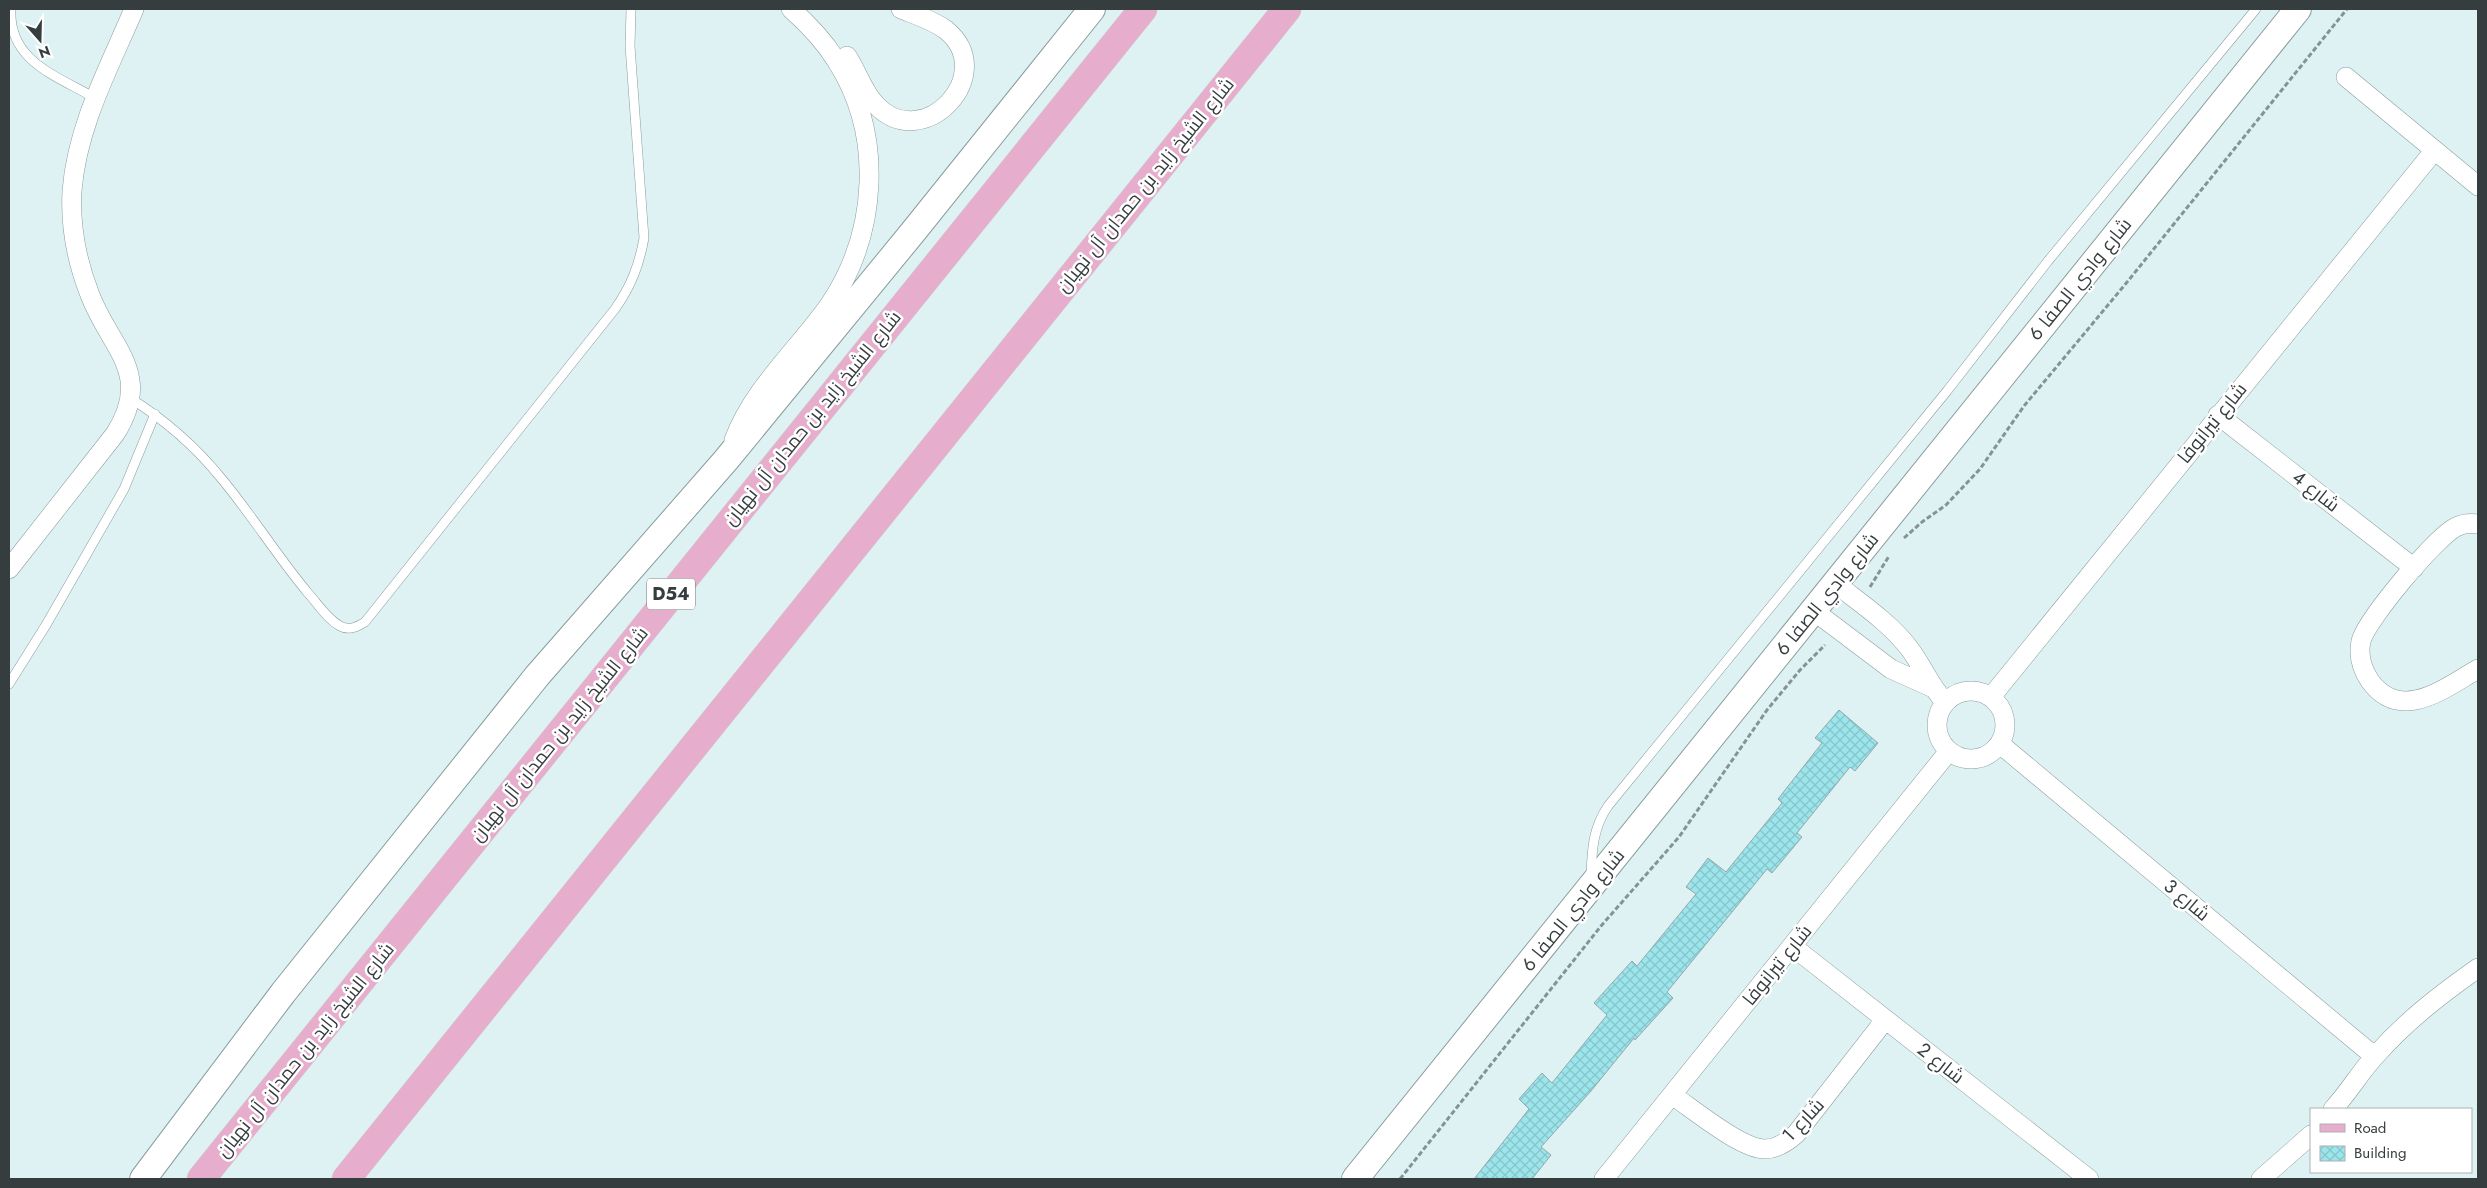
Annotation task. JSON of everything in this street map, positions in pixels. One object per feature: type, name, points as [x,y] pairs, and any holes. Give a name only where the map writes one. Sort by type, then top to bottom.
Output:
[{"type":"main road","name":"شارع الشيخ زايد بن حمدان آل نهيان","points":[[201,1179],[1143,9]]},
{"type":"main road","name":"شارع الشيخ زايد بن حمدان آل نهيان","points":[[346,1179],[1287,9]]},
{"type":"street","points":[[9,569],[115,434],[122,422],[130,398],[128,369],[124,356],[90,297],[75,246],[72,201],[75,165],[95,98],[134,9]]},
{"type":"street","points":[[726,460],[738,429],[753,402],[829,305],[842,284],[861,240],[867,216],[870,192],[867,145],[856,103],[837,60],[824,43],[791,9]]},
{"type":"street","points":[[808,9],[823,22],[838,42],[876,106],[896,118],[919,120],[940,112],[953,100],[961,85],[963,62],[958,46],[948,32],[938,25],[901,9]]},
{"type":"street","points":[[143,1179],[283,993],[537,676],[726,460],[914,232],[1092,9]]},
{"type":"street","name":"شارع وادي الصفا 6","points":[[1355,1179],[2298,9]]},
{"type":"street","points":[[2346,77],[2478,186]]},
{"type":"street","name":"شارع تيرانوفا","points":[[1991,697],[2434,151]]},
{"type":"street","name":"شارع 4","points":[[2218,415],[2414,568]]},
{"type":"street","points":[[2478,524],[2457,526],[2446,534],[2414,568],[2365,633],[2360,654],[2364,672],[2374,686],[2389,696],[2407,701],[2425,699],[2478,669]]},
{"type":"street","points":[[1835,583],[1908,646],[1924,685]]},
{"type":"street","points":[[1845,634],[1866,608]]},
{"type":"street","points":[[1814,611],[1891,669],[1924,685],[1946,702]]},
{"type":"street","points":[[1967,691],[1980,692],[1991,697],[2000,706],[2005,718],[2005,732],[2000,744],[1990,754],[1976,759],[1962,758],[1949,751],[1938,733],[1940,712],[1946,702],[1955,695],[1967,691]]},
{"type":"street","name":"شارع 3","points":[[2000,744],[2374,1056]]},
{"type":"street","name":"شارع تيرانوفا","points":[[1604,1179],[1949,751]]},
{"type":"street","name":"شارع 2","points":[[1792,946],[2089,1179]]},
{"type":"street","points":[[2334,1108],[2374,1056],[2407,1022],[2478,968]]},
{"type":"street","name":"شارع 1","points":[[1672,1095],[1743,1143],[1765,1149],[1776,1147],[1796,1134],[1885,1020]]},
{"type":"street","points":[[2261,1179],[2310,1136]]},
{"type":"street","points":[[130,1179],[161,1156]]},
{"type":"lane","points":[[11,9],[12,33],[25,55],[36,64],[95,98]]},
{"type":"lane","points":[[130,398],[155,414],[190,445],[222,479],[272,548],[327,616],[341,627],[349,628],[365,622],[615,309],[630,287],[639,264],[644,238],[630,46],[631,9]]},
{"type":"lane","points":[[1591,888],[1592,843],[1600,818],[1608,806],[1941,398],[2048,261],[2256,9]]},
{"type":"lane","points":[[9,684],[46,625],[124,489],[155,414]]},
{"type":"path","points":[[1902,540],[1922,522],[1946,505],[1980,469],[2024,406],[2128,281],[2347,9]]},
{"type":"path","points":[[1866,608],[1890,555]]},
{"type":"path","points":[[1400,1179],[1601,926],[1684,830],[1767,710],[1800,670],[1845,634]]},
{"type":"building","points":[[1839,710],[1878,743],[1855,771],[1850,767],[1797,833],[1802,837],[1772,873],[1767,869],[1667,992],[1673,998],[1635,1040],[1634,1038],[1591,1091],[1541,1147],[1551,1155],[1532,1179],[1474,1179],[1529,1109],[1519,1099],[1542,1073],[1552,1083],[1607,1015],[1594,1003],[1632,961],[1637,966],[1696,894],[1686,887],[1708,858],[1726,872],[1782,803],[1778,799],[1822,743],[1815,738]]}]
